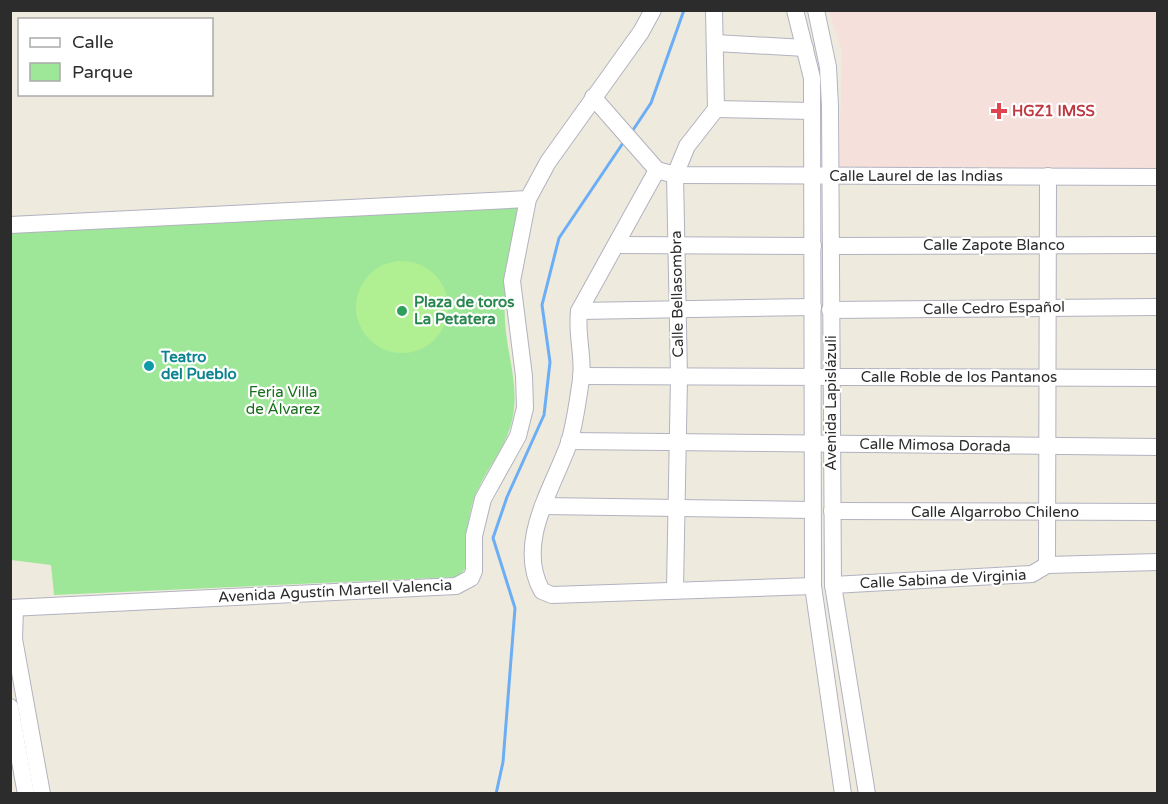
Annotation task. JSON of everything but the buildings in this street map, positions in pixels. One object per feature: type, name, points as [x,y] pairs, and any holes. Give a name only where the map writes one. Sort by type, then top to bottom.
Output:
[{"type":"street","name":"Avenida Agustín Martell Valencia","points":[[13,608],[456,586],[471,578],[474,571],[474,536],[483,499],[518,436],[525,408],[524,376],[512,281],[528,199],[548,162],[641,32],[653,10]]},
{"type":"street","points":[[714,10],[716,109],[812,111]]},
{"type":"street","name":"Avenida Lapislázuli","points":[[795,10],[812,78],[813,586],[843,794]]},
{"type":"street","name":"Avenida Lapislázuli","points":[[816,10],[828,67],[831,176],[833,585],[867,794]]},
{"type":"street","points":[[715,43],[805,48]]},
{"type":"street","points":[[593,97],[657,170],[579,311],[576,328],[581,376],[569,441],[533,535],[532,556],[536,581],[542,591],[552,595],[813,586]]},
{"type":"street","name":"Calle Bellasombra","points":[[675,589],[678,309],[675,175],[687,146],[716,109]]},
{"type":"street","name":"Calle Laurel de las Indias","points":[[657,170],[675,175],[1158,177]]},
{"type":"street","points":[[1047,565],[1048,176]]},
{"type":"street","points":[[10,225],[528,199]]},
{"type":"street","points":[[616,245],[813,246]]},
{"type":"street","name":"Calle Zapote Blanco","points":[[831,246],[1158,245]]},
{"type":"street","points":[[579,311],[813,307]]},
{"type":"street","name":"Calle Cedro Español","points":[[831,310],[1158,307]]},
{"type":"street","name":"Calle Roble de los Pantanos","points":[[581,376],[1158,378]]},
{"type":"street","name":"Calle Mimosa Dorada","points":[[569,441],[1158,447]]},
{"type":"street","points":[[543,506],[812,510]]},
{"type":"street","name":"Calle Algarrobo Chileno","points":[[832,511],[1158,512]]},
{"type":"street","name":"Calle Sabina de Virginia","points":[[833,585],[1032,574],[1047,565],[1158,562]]},
{"type":"street","points":[[13,608],[14,639],[42,794]]},
{"type":"street","points":[[10,707],[26,794]]},
{"type":"street","points":[[837,763],[862,760]]},
{"type":"shaded area","name":"HGZ1 IMSS","points":[[829,11],[1157,11],[1157,171],[839,172],[842,51]]},
{"type":"green space","name":"Feria Villa de Álvarez","points":[[518,204],[505,292],[505,322],[513,376],[514,409],[509,431],[477,491],[467,529],[466,568],[457,577],[54,595],[51,565],[11,560],[11,230]]},
{"type":"green space","name":"Plaza de toros La Petatera","points":[[402,261],[420,265],[434,275],[444,289],[448,307],[444,325],[434,339],[420,349],[402,353],[384,349],[370,339],[360,325],[356,307],[360,289],[370,275],[384,265]]},
{"type":"waterway","points":[[631,133],[651,103],[684,10]]},
{"type":"waterway","points":[[496,794],[503,762],[515,608],[493,538],[507,497],[544,415],[550,362],[542,305],[559,238],[625,140]]},
{"type":"place","name":"HGZ1 IMSS","points":[[999,111]]},
{"type":"place","name":"Plaza de toros La Petatera","points":[[402,311]]},
{"type":"place","name":"Teatro del Pueblo","points":[[149,366]]}]
